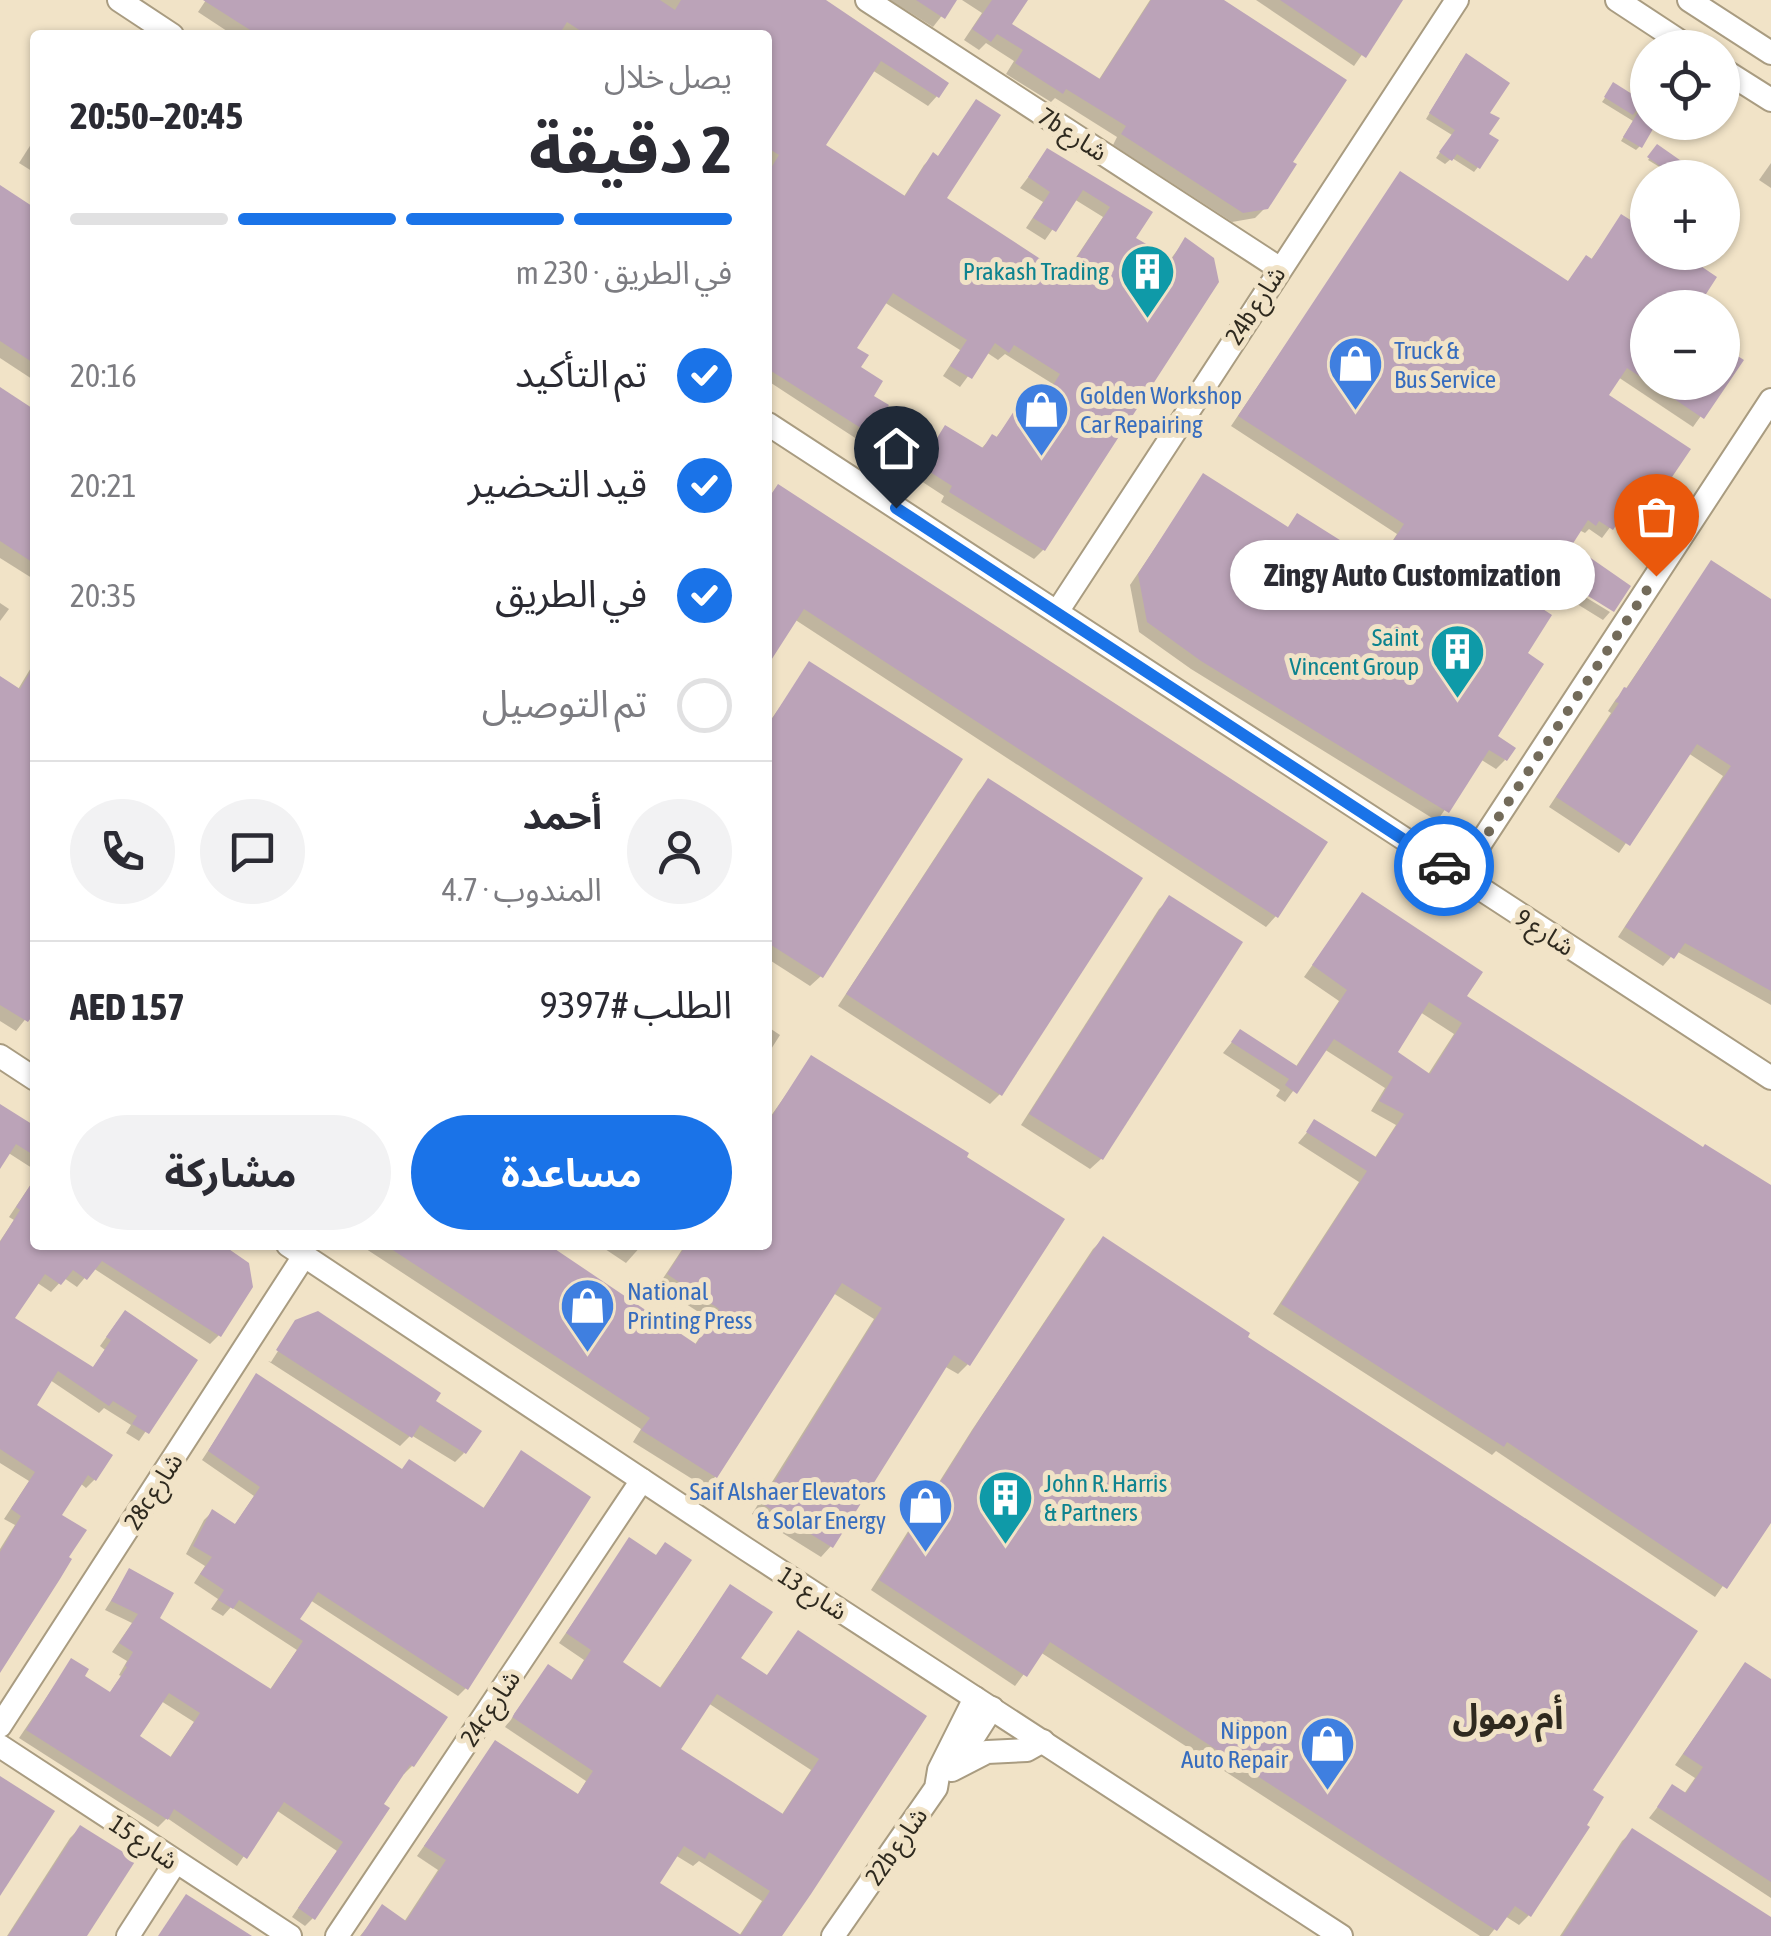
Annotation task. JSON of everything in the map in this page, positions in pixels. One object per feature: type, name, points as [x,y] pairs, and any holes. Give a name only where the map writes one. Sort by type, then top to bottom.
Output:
[{"type":"street","points":[[119,0],[164,30]]},
{"type":"street","name":"7b شارع","points":[[867,0],[1278,268]]},
{"type":"street","name":"24b شارع","points":[[1056,612],[1457,0]]},
{"type":"street","points":[[1617,0],[1663,30]]},
{"type":"street","points":[[1689,0],[1771,54]]},
{"type":"street","points":[[1740,80],[1771,100]]},
{"type":"street","points":[[1460,876],[1771,400]]},
{"type":"street","name":"شارع 9","points":[[772,427],[1771,1078]]},
{"type":"street","points":[[0,1056],[30,1076]]},
{"type":"street","name":"شارع 13","points":[[296,1250],[1341,1936]]},
{"type":"street","name":"28c شارع","points":[[0,1726],[296,1250]]},
{"type":"street","name":"24c شارع","points":[[337,1936],[642,1480]]},
{"type":"street","name":"22b شارع","points":[[833,1936],[944,1779],[984,1703]]},
{"type":"street","points":[[944,1779],[987,1752],[1027,1750],[1043,1741]]},
{"type":"street","name":"شارع 15","points":[[0,1746],[290,1936]]},
{"type":"street","points":[[128,1936],[175,1863]]},
{"type":"building","points":[[203,0],[660,0],[675,10],[681,0],[826,0],[949,83],[939,98],[881,61],[826,145],[905,196],[933,152],[938,156],[976,99],[1001,115],[947,198],[1065,275],[1110,207],[1083,190],[1056,232],[1033,218],[1050,192],[1028,177],[1047,148],[1153,212],[1136,238],[1172,259],[1185,237],[1214,258],[1219,282],[1045,551],[949,492],[952,486],[772,372],[772,166],[779,155],[772,151],[772,30],[579,30],[567,22],[562,30],[250,30]],"holes":[[[893,293],[967,340],[950,366],[972,379],[995,343],[1009,353],[1014,345],[1060,374],[1030,422],[1014,411],[997,437],[992,434],[983,448],[945,425],[934,443],[884,412],[889,405],[874,396],[883,381],[861,367],[869,355],[857,348]]]},
{"type":"building","points":[[916,0],[957,0],[945,19]]},
{"type":"building","points":[[992,0],[1028,0],[1012,24],[1100,79],[1151,0],[1224,0],[1347,80],[1293,162],[1297,164],[1268,209],[1243,213],[1121,134],[1126,126],[1066,89],[1063,94],[1015,63],[1023,50],[997,34],[991,42],[972,29]]},
{"type":"building","points":[[1280,0],[1403,0],[1366,58]]},
{"type":"building","points":[[1466,53],[1510,83],[1490,113],[1500,118],[1489,134],[1499,140],[1480,169],[1457,154],[1452,161],[1439,152],[1455,130],[1429,113]]},
{"type":"building","points":[[1613,82],[1630,93],[1630,113],[1604,97]]},
{"type":"building","points":[[1630,126],[1630,140],[1647,140],[1642,148],[1623,137]]},
{"type":"building","points":[[1657,144],[1680,160],[1651,160],[1647,157]]},
{"type":"building","points":[[1400,171],[1568,281],[1586,255],[1592,259],[1621,214],[1630,220],[1630,270],[1707,270],[1717,277],[1709,290],[1630,290],[1630,370],[1627,368],[1609,395],[1691,449],[1651,508],[1635,497],[1613,530],[1599,521],[1596,526],[1588,520],[1572,545],[1631,586],[1614,612],[1515,551],[1497,579],[1552,615],[1528,653],[1544,664],[1498,736],[1516,748],[1507,761],[1489,750],[1449,813],[1201,661],[1147,622],[1138,574],[1203,473],[1288,527],[1297,513],[1378,564],[1404,524],[1238,416]]},
{"type":"building","points":[[0,185],[30,205],[30,361],[0,341]]},
{"type":"building","points":[[0,387],[30,407],[30,561],[0,541]]},
{"type":"building","points":[[1676,400],[1717,400],[1704,419]]},
{"type":"building","points":[[778,484],[1328,842],[1278,918],[804,609],[772,659],[772,493]]},
{"type":"building","points":[[1711,560],[1771,599],[1771,991],[1685,943],[1674,959],[1625,927],[1731,766],[1697,744],[1630,846],[1556,797],[1619,703],[1615,702],[1624,687],[1627,688]]},
{"type":"building","points":[[809,661],[963,759],[823,978],[772,946],[772,719]]},
{"type":"building","points":[[30,672],[28,1022],[0,1005],[0,676],[20,689]]},
{"type":"building","points":[[988,778],[1143,878],[1002,1096],[846,994]]},
{"type":"building","points":[[1362,892],[1483,972],[1467,996],[1703,1147],[1705,1144],[1771,1185],[1771,1523],[1727,1589],[1507,1442],[1504,1447],[1281,1304],[1367,1171],[1306,1132],[1314,1119],[1376,1157],[1404,1114],[1379,1101],[1393,1077],[1334,1039],[1297,1094],[1285,1085],[1289,1079],[1231,1042],[1240,1029],[1297,1066],[1347,990],[1312,965]],"holes":[[[1429,1002],[1462,1023],[1430,1074],[1398,1052]]]},
{"type":"building","points":[[1169,895],[1243,942],[1103,1160],[1029,1114]]},
{"type":"building","points":[[811,1055],[969,1153],[967,1157],[1065,1219],[970,1366],[954,1355],[833,1548],[761,1503],[882,1308],[842,1283],[717,1478],[641,1430],[650,1418],[393,1250],[556,1250],[696,1344],[719,1309],[667,1274],[683,1250],[772,1250],[772,1116]]},
{"type":"building","points":[[0,1104],[30,1123],[30,1153],[16,1144],[0,1169]]},
{"type":"building","points":[[30,1186],[30,1250],[230,1250],[249,1263],[253,1287],[221,1337],[102,1261],[87,1280],[73,1270],[61,1285],[45,1274],[15,1318],[93,1367],[111,1340],[106,1337],[125,1310],[198,1360],[149,1434],[132,1424],[137,1416],[113,1401],[109,1406],[58,1371],[37,1405],[113,1455],[96,1481],[88,1475],[62,1515],[87,1530],[0,1673],[0,1552],[21,1516],[11,1509],[35,1472],[0,1449],[0,1242],[20,1210],[16,1207]]},
{"type":"building","points":[[1103,1236],[1250,1333],[1248,1337],[1698,1631],[1593,1790],[1604,1797],[1587,1825],[1590,1827],[1531,1917],[1515,1906],[1497,1931],[1050,1642],[1027,1677],[879,1580],[981,1417]]},
{"type":"building","points":[[318,1311],[441,1393],[436,1401],[482,1431],[466,1454],[420,1425],[412,1438],[276,1350],[295,1320]]},
{"type":"building","points":[[256,1373],[402,1469],[409,1459],[484,1508],[521,1450],[591,1497],[468,1690],[318,1592],[300,1619],[448,1717],[384,1804],[390,1808],[315,1920],[298,1908],[343,1842],[284,1802],[247,1859],[174,1809],[168,1820],[26,1730],[71,1658],[89,1669],[85,1676],[110,1692],[127,1667],[133,1652],[119,1643],[138,1614],[111,1601],[129,1568],[174,1593],[160,1618],[271,1689],[303,1641],[239,1600],[233,1609],[218,1600],[224,1590],[200,1574],[212,1557],[193,1546],[212,1509],[235,1524],[260,1487],[208,1451]],"holes":[[[169,1693],[200,1713],[171,1757],[140,1736]]]},
{"type":"building","points":[[629,1537],[656,1555],[665,1542],[692,1560],[623,1662],[661,1688],[730,1584],[773,1612],[741,1658],[767,1675],[798,1630],[927,1716],[782,1936],[361,1936],[382,1904],[406,1921],[446,1860],[424,1846],[495,1740],[578,1794],[593,1771],[512,1717],[548,1664],[572,1680],[591,1650],[566,1633]],"holes":[[[717,1694],[819,1759],[783,1814],[681,1749]],[[684,1846],[705,1859],[709,1852],[770,1891],[741,1935],[660,1883]]]},
{"type":"building","points":[[1745,1662],[1771,1679],[1771,1882],[1657,1807],[1672,1784],[1686,1793],[1703,1767],[1683,1754]]},
{"type":"building","points":[[0,1776],[55,1811],[0,1896]]},
{"type":"building","points":[[80,1825],[136,1860],[87,1936],[8,1936]]},
{"type":"building","points":[[1632,1828],[1771,1917],[1771,1936],[1562,1936]]},
{"type":"building","points":[[186,1894],[252,1936],[158,1936]]},
{"type":"way so far","points":[[1444,866],[1460,876],[1656,576]]},
{"type":"place","name":"Prakash Trading","points":[[1148,320]]},
{"type":"place","name":"Truck & Bus Service","points":[[1355,413]]},
{"type":"place","name":"Golden Workshop Car Repairing","points":[[1041,458]]},
{"type":"place","name":"Zingy Auto Customization","points":[[1656,576]]},
{"type":"place","name":"Saint Vincent Group","points":[[1458,700]]},
{"type":"place","name":"National Printing Press","points":[[588,1354]]},
{"type":"place","name":"John R. Harris & Partners","points":[[1005,1546]]},
{"type":"place","name":"Saif Alshaer Elevators & Solar Energy","points":[[925,1554]]},
{"type":"place","name":"Nippon Auto Repair","points":[[1327,1793]]},
{"type":"district","name":"أم رمول","points":[[1508,1716]]},
{"type":"route","points":[[896,508],[1444,866]]}]
